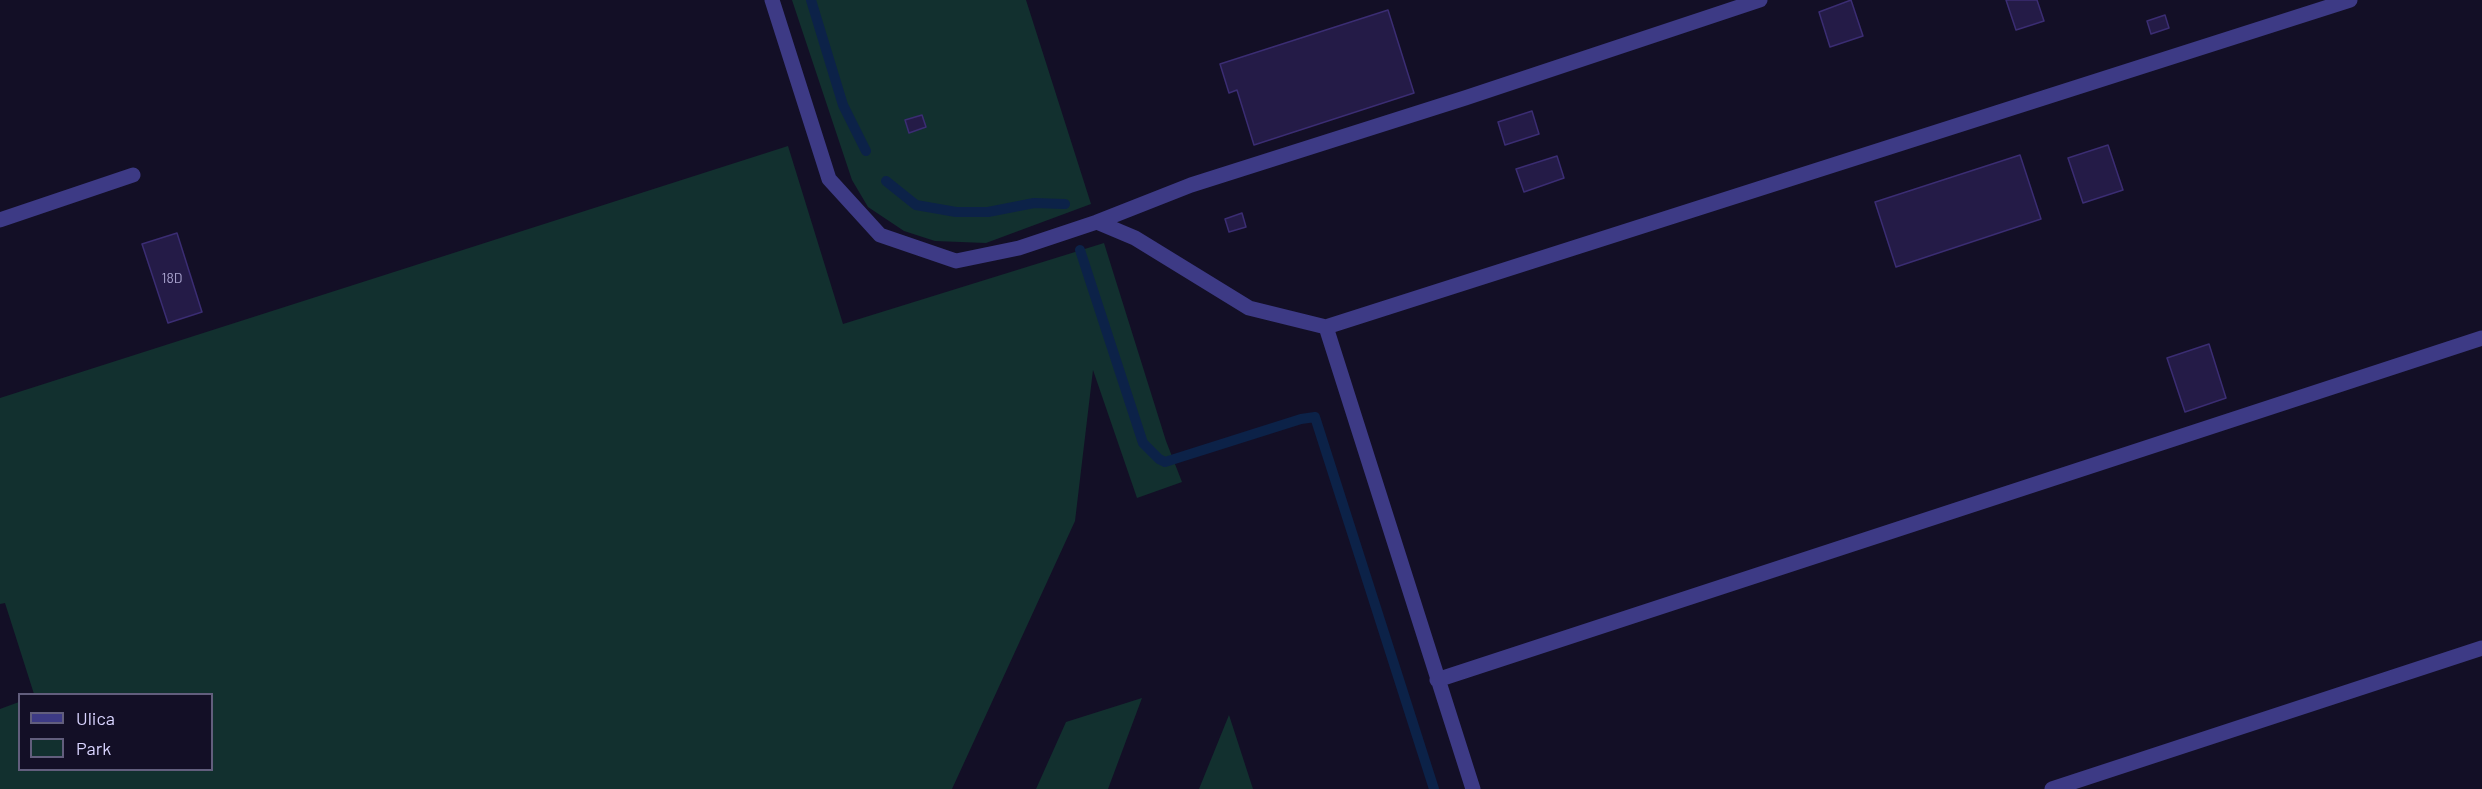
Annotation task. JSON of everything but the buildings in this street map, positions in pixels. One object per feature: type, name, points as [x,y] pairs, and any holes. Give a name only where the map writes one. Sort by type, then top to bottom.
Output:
[{"type":"lane","points":[[772,0],[829,179],[880,235],[956,261],[1019,248],[1097,222],[1191,184],[1464,98],[1736,4],[1761,0]]},
{"type":"lane","points":[[1097,222],[1135,238],[1249,308],[1326,327],[2350,0]]},
{"type":"lane","points":[[0,220],[133,175]]},
{"type":"lane","points":[[1326,327],[1473,789]]},
{"type":"lane","points":[[1437,681],[2482,338]]},
{"type":"lane","points":[[2052,789],[2482,648]]},
{"type":"green space","points":[[792,0],[1026,0],[1091,204],[986,243],[935,241],[904,231],[868,207],[852,180]]},
{"type":"green space","points":[[788,146],[843,324],[1104,243],[1166,441],[1182,482],[1137,498],[1093,370],[1075,521],[952,789],[0,789],[0,709],[18,702],[18,771],[213,771],[213,693],[34,693],[5,603],[0,604],[0,398]]},
{"type":"green space","points":[[1142,698],[1108,789],[1036,789],[1066,722]]},
{"type":"green space","points":[[1229,715],[1253,789],[1199,789]]},
{"type":"waterway","points":[[811,0],[843,105],[866,151]]},
{"type":"waterway","points":[[886,181],[916,205],[956,212],[988,212],[1034,203],[1065,204]]},
{"type":"waterway","points":[[1080,250],[1143,443],[1159,459],[1165,462],[1301,419],[1315,417],[1434,789]]}]
